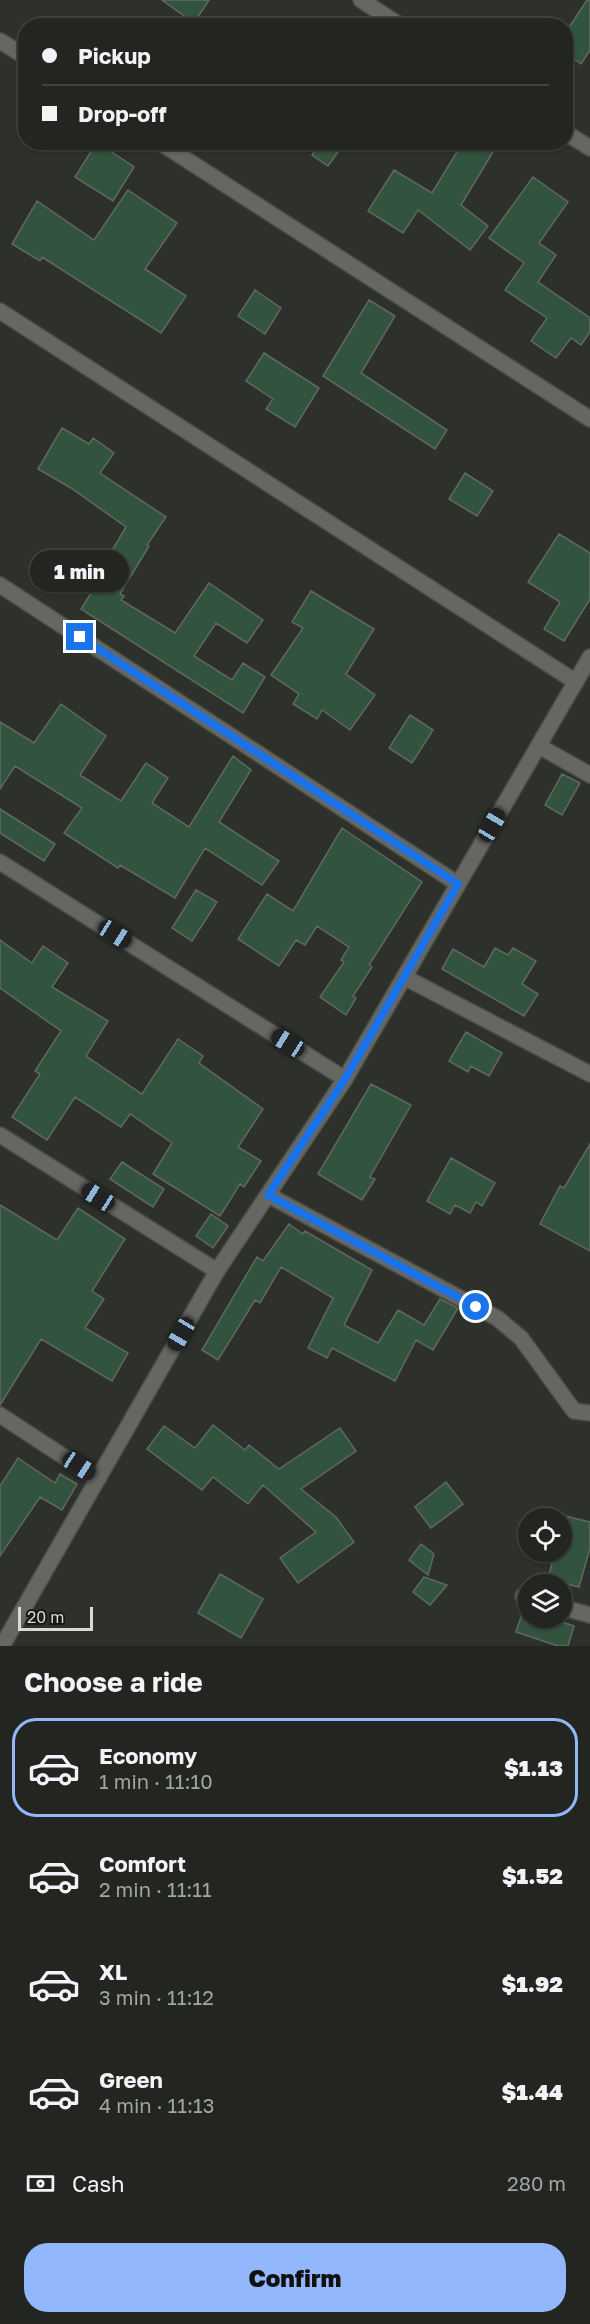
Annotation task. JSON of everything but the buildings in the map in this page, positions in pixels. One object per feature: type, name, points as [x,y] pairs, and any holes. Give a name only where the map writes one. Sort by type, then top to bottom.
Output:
[{"type":"street","points":[[361,0],[388,18]]},
{"type":"street","points":[[0,41],[18,52]]},
{"type":"street","points":[[573,137],[590,148]]},
{"type":"street","points":[[171,150],[590,419]]},
{"type":"street","points":[[0,311],[576,682]]},
{"type":"street","points":[[0,585],[458,884]]},
{"type":"street","points":[[2,1646],[217,1271],[345,1079],[590,657]]},
{"type":"street","points":[[539,746],[590,775]]},
{"type":"street","points":[[0,862],[345,1079]]},
{"type":"street","points":[[404,977],[590,1074]]},
{"type":"street","points":[[0,1135],[217,1271]]},
{"type":"street","points":[[268,1195],[497,1318],[521,1338],[574,1412],[590,1413]]},
{"type":"street","points":[[0,1415],[98,1479]]},
{"type":"street","points":[[572,1609],[590,1615]]},
{"type":"route","points":[[80,637],[458,884],[345,1079],[268,1195],[476,1307]]}]
